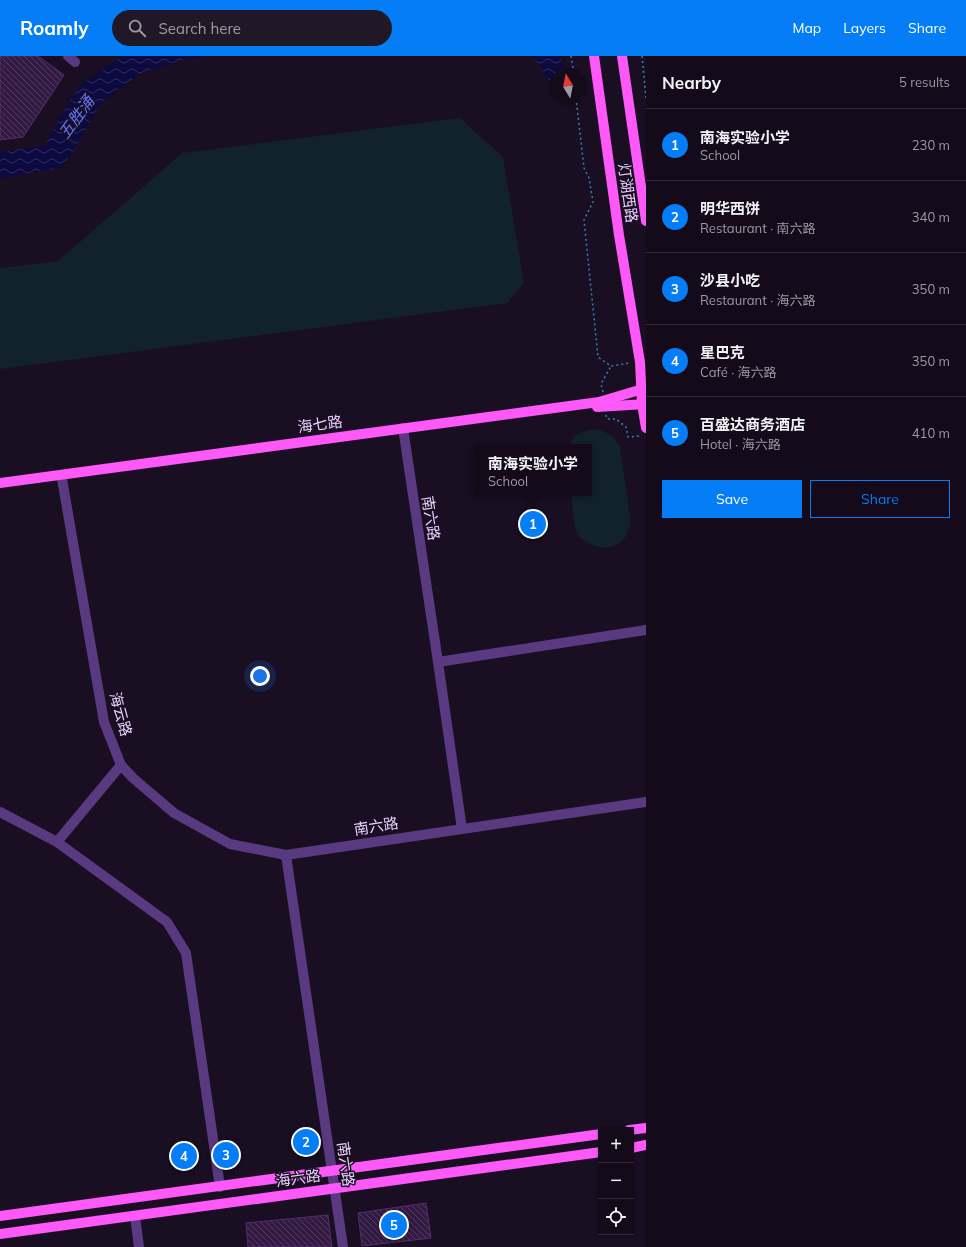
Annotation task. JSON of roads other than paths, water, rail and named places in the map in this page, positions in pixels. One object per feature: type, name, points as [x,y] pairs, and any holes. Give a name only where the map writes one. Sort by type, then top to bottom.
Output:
[{"type":"main road","name":"灯湖西路","points":[[594,56],[619,235],[644,388],[646,428]]},
{"type":"main road","name":"灯湖西路","points":[[623,60],[646,221]]},
{"type":"main road","name":"海七路","points":[[0,488],[599,402],[644,388]]},
{"type":"main road","name":"海七路","points":[[0,483],[403,430],[605,406],[644,404]]},
{"type":"main road","points":[[634,1129],[646,1128]]},
{"type":"main road","name":"海六路","points":[[0,1216],[598,1134]]},
{"type":"main road","points":[[634,1147],[646,1145]]},
{"type":"main road","name":"海六路","points":[[0,1234],[598,1152]]},
{"type":"street","name":"南六路","points":[[343,1247],[286,855],[462,828],[403,430]]},
{"type":"street","name":"海云路","points":[[62,479],[104,722],[121,765],[133,778],[174,813],[230,844],[286,855]]},
{"type":"street","points":[[438,662],[646,630]]},
{"type":"street","points":[[57,842],[121,765]]},
{"type":"street","points":[[462,828],[646,802]]},
{"type":"street","points":[[0,812],[57,842],[167,922],[186,953],[220,1187]]},
{"type":"street","points":[[135,1216],[139,1247]]},
{"type":"water","name":"五胜涌","points":[[122,56],[205,56],[178,61],[140,74],[102,102],[72,153],[61,168],[0,178],[0,152],[45,145],[79,86]]},
{"type":"water","points":[[531,56],[560,56],[565,68],[550,68],[550,82],[538,63]]},
{"type":"place","name":"南海实验小学","points":[[533,524]]},
{"type":"place","name":"明华西饼","points":[[306,1142]]},
{"type":"place","name":"沙县小吃","points":[[226,1155]]},
{"type":"place","name":"星巴克","points":[[184,1156]]},
{"type":"place","name":"百盛达商务酒店","points":[[394,1225]]}]
